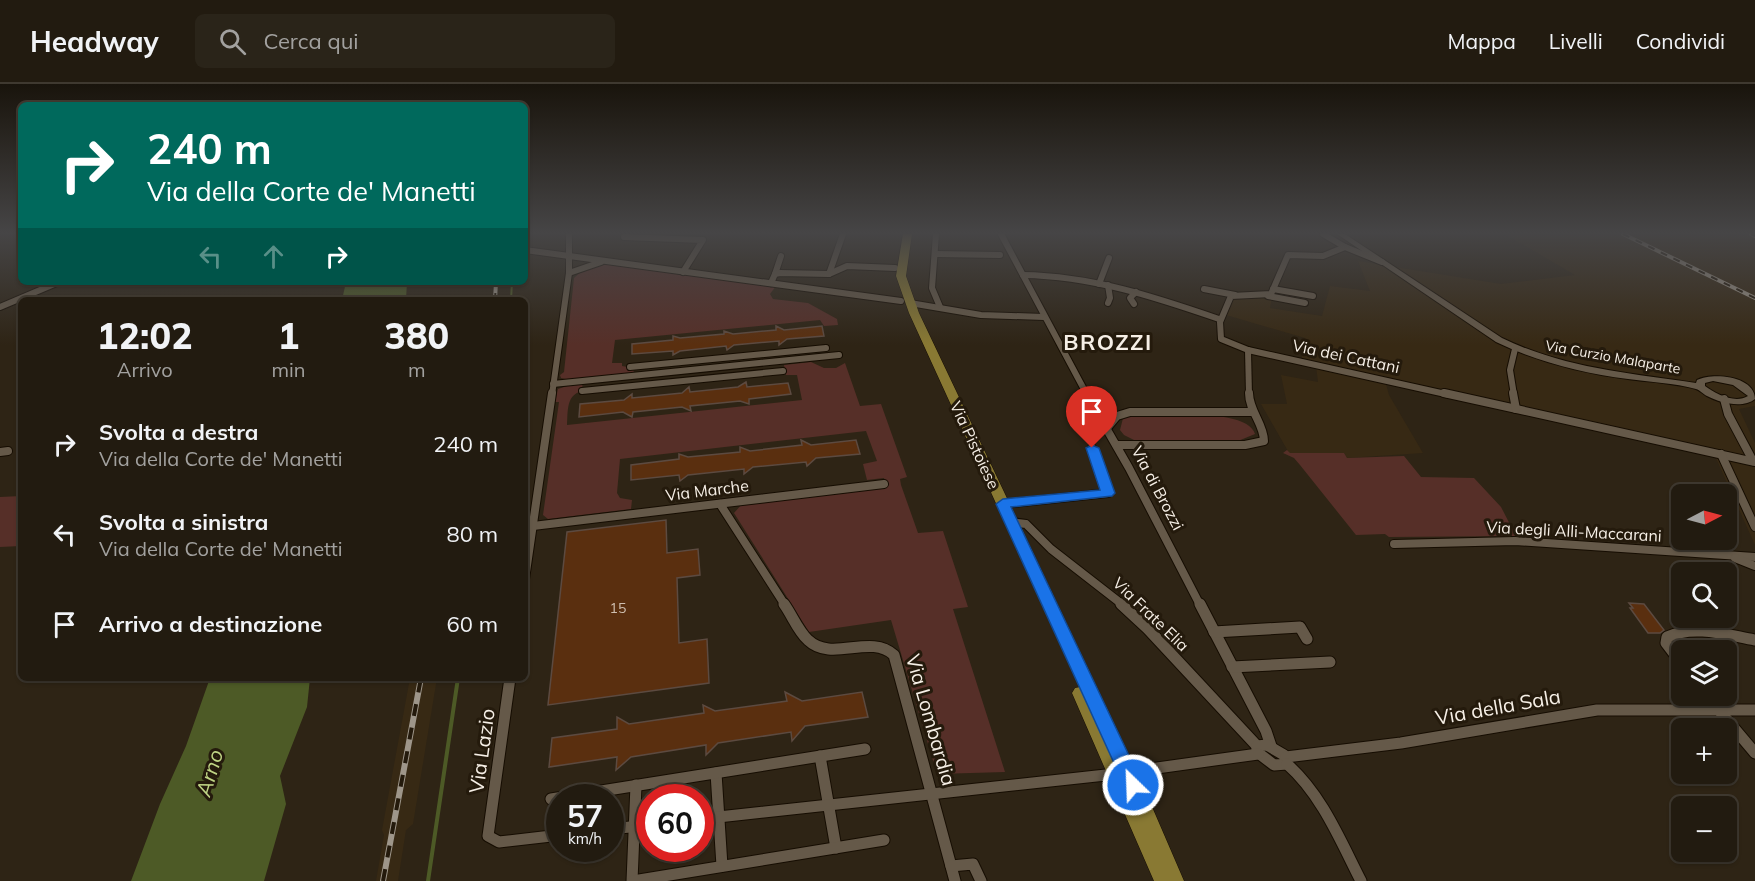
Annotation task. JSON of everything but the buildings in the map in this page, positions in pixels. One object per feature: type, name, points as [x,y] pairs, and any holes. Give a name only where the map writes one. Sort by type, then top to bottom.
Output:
[{"type":"main road","name":"Via Pistoiese","points":[[895,271],[895,283],[1003,504],[1122,773],[1164,881]]},
{"type":"main road","name":"Via Pistoiese","points":[[902,271],[905,302],[1083,697],[1174,881]]},
{"type":"street","points":[[528,559],[569,273],[573,271]]},
{"type":"street","points":[[678,271],[940,307],[981,315],[1044,316]]},
{"type":"street","points":[[771,283],[775,274],[834,271]]},
{"type":"street","points":[[933,271],[932,288],[940,307]]},
{"type":"street","name":"Via di Brozzi","points":[[1020,271],[1067,361],[1117,445],[1266,731],[1271,746]]},
{"type":"street","points":[[1099,284],[1104,271]]},
{"type":"street","points":[[1267,295],[1271,294],[1282,271]]},
{"type":"street","name":"Via Curzio Malaparte","points":[[1396,271],[1515,348],[1558,363],[1701,387]]},
{"type":"street","points":[[1023,275],[1054,276],[1108,285],[1219,320],[1231,296],[1235,295]]},
{"type":"street","points":[[25,297],[52,285]]},
{"type":"street","points":[[1108,285],[1110,298],[1108,303]]},
{"type":"street","points":[[1273,289],[1313,296]]},
{"type":"street","points":[[1204,290],[1235,295],[1267,295],[1305,303]]},
{"type":"street","points":[[1134,304],[1130,298],[1136,292]]},
{"type":"street","points":[[0,308],[18,300]]},
{"type":"street","name":"Via dei Cattani","points":[[1219,320],[1218,334],[1221,339],[1248,350],[1754,461]]},
{"type":"street","points":[[630,367],[826,348]]},
{"type":"street","points":[[1515,348],[1511,355],[1510,369],[1516,409]]},
{"type":"street","points":[[1117,445],[1245,445],[1265,440],[1249,402],[1248,350]]},
{"type":"street","points":[[779,352],[781,361]]},
{"type":"street","points":[[553,384],[839,355]]},
{"type":"street","points":[[733,357],[735,376]]},
{"type":"street","points":[[683,362],[685,381]]},
{"type":"street","points":[[582,391],[783,371]]},
{"type":"street","points":[[636,376],[636,386]]},
{"type":"street","points":[[1719,378],[1745,387],[1754,396],[1752,400],[1746,402],[1724,399],[1701,387],[1700,383],[1702,379],[1719,378]]},
{"type":"street","name":"Via dei Cattani","points":[[1724,399],[1728,414],[1754,461]]},
{"type":"street","points":[[1107,428],[1119,415],[1130,412],[1252,412]]},
{"type":"street","points":[[1003,504],[1108,493],[1092,448]]},
{"type":"street","points":[[1721,454],[1755,527]]},
{"type":"street","name":"Via Marche","points":[[533,526],[884,484]]},
{"type":"street","name":"Via Lombardia","points":[[720,504],[808,640],[827,650],[879,645],[892,652],[955,881]]},
{"type":"street","name":"Via Frate Elia","points":[[1011,522],[1026,524],[1051,549],[1111,594],[1148,629],[1257,750]]},
{"type":"street","name":"Via degli Alli-Maccarani","points":[[1394,544],[1515,541],[1755,556]]},
{"type":"street","name":"Via degli Alli-Maccarani","points":[[1717,554],[1755,566]]},
{"type":"street","points":[[1214,632],[1300,627],[1307,639]]},
{"type":"street","points":[[1671,650],[1666,643],[1667,637],[1673,633],[1694,632],[1755,640]]},
{"type":"street","points":[[1232,667],[1330,662]]},
{"type":"street","name":"Via Lazio","points":[[510,681],[488,836],[499,842],[546,837]]},
{"type":"street","points":[[1715,706],[1755,753]]},
{"type":"street","name":"Via della Sala","points":[[1287,760],[1597,710],[1755,710]]},
{"type":"street","points":[[714,817],[1122,773],[1257,750],[1261,744],[1271,746],[1287,760],[1311,789],[1361,881]]},
{"type":"street","points":[[643,784],[865,749]]},
{"type":"street","points":[[1257,750],[1275,765],[1287,760]]},
{"type":"street","points":[[820,756],[836,848]]},
{"type":"street","points":[[716,773],[722,867]]},
{"type":"street","points":[[624,787],[636,785],[633,881],[884,840]]},
{"type":"street","points":[[624,827],[634,826]]},
{"type":"street","points":[[951,866],[973,864],[981,881]]},
{"type":"shaded area","points":[[582,271],[671,271],[776,286],[770,294],[773,299],[808,303],[837,319],[838,325],[824,326],[820,320],[615,340],[612,363],[622,363],[622,366],[633,368],[634,373],[583,378],[582,391],[570,400],[567,425],[802,400],[797,375],[786,375],[784,365],[811,362],[824,368],[836,368],[845,363],[860,406],[881,404],[907,477],[900,479],[901,485],[918,533],[943,531],[968,607],[953,609],[1005,772],[937,774],[891,620],[809,632],[734,513],[742,504],[886,486],[884,478],[867,480],[863,464],[877,461],[866,431],[620,459],[617,493],[620,498],[632,500],[631,509],[548,519],[543,515],[559,402],[555,402],[558,389],[570,385],[570,380],[561,378],[560,375],[564,372],[574,278]]},
{"type":"shaded area","points":[[1362,271],[1421,271],[1501,284],[1575,275],[1569,271],[1755,271],[1755,406],[1739,409],[1755,443],[1755,545],[1737,505],[1737,484],[1728,484],[1715,456],[1324,369],[1386,384],[1389,395],[1423,453],[1347,458],[1344,453],[1289,453],[1261,404],[1287,404],[1281,375],[1318,382],[1316,366],[1301,363],[1305,338],[1226,315],[1235,296],[1272,297],[1270,308],[1322,316],[1330,286],[1370,291]]},
{"type":"shaded area","points":[[1132,415],[1219,416],[1249,425],[1255,434],[1238,441],[1138,442],[1124,435],[1120,430],[1123,418]]},
{"type":"shaded area","points":[[1287,450],[1290,453],[1344,453],[1347,458],[1404,456],[1421,477],[1474,478],[1501,507],[1516,536],[1356,535],[1294,458],[1283,453]]},
{"type":"shaded area","points":[[18,496],[18,546],[0,547],[0,497]]},
{"type":"shaded area","points":[[409,681],[437,681],[413,824],[406,830],[398,881],[376,881],[384,835],[382,830]]},
{"type":"water","points":[[345,285],[407,285],[406,297],[343,297]]},
{"type":"water","name":"Arno","points":[[209,681],[310,681],[307,707],[280,776],[286,804],[264,881],[131,881],[160,804],[186,746]]},
{"type":"waterway","points":[[511,297],[512,285]]},
{"type":"waterway","points":[[428,881],[458,681]]},
{"type":"railway","points":[[1700,271],[1755,298]]},
{"type":"railway","points":[[495,297],[496,285]]},
{"type":"railway","points":[[383,881],[420,681]]},
{"type":"district","name":"BROZZI","points":[[1108,342]]},
{"type":"route","points":[[1092,448],[1108,493],[1003,504],[1133,785]]}]
